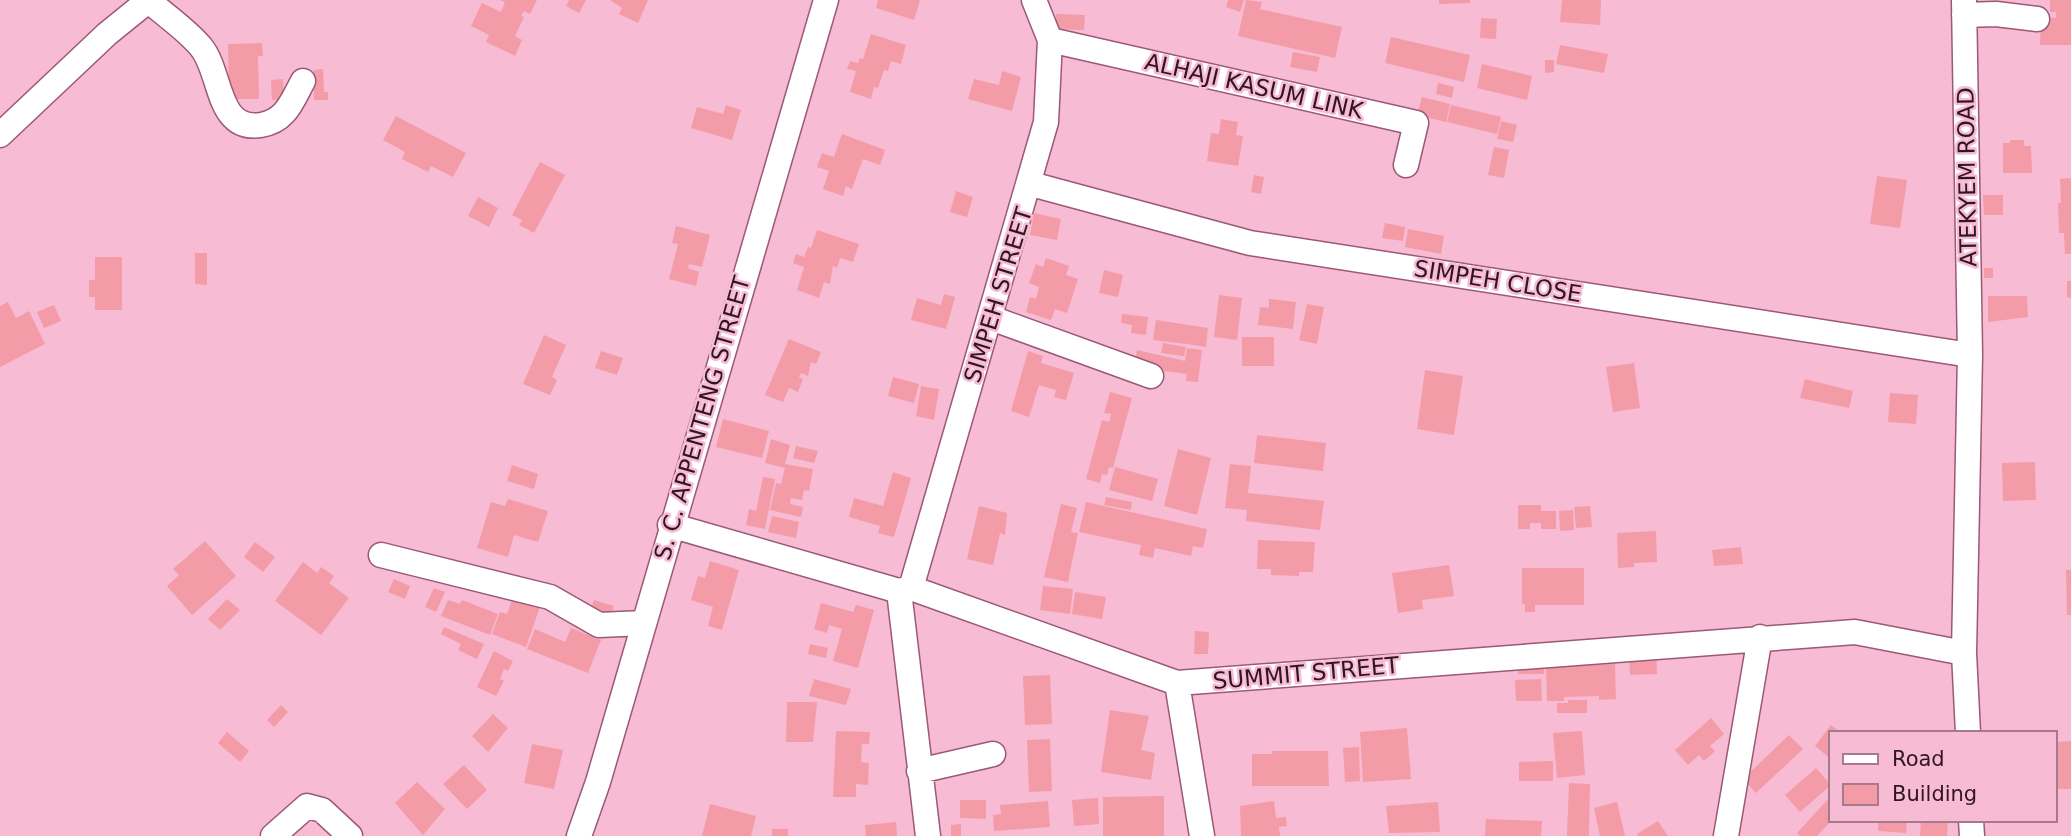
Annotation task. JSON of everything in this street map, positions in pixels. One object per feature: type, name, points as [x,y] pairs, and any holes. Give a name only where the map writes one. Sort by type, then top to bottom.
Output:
[{"type":"street","points":[[0,135],[107,34],[149,0],[202,48],[214,69],[222,102],[236,122],[252,126],[270,123],[285,114],[303,80]]},
{"type":"street","name":"S. C. APPENTENG STREET","points":[[579,836],[826,0]]},
{"type":"street","name":"SIMPEH STREET","points":[[905,590],[991,318],[1031,184],[1046,122],[1050,40],[1034,0]]},
{"type":"street","points":[[1964,7],[2037,19]]},
{"type":"street","name":"ATEKYEM ROAD","points":[[1964,7],[1970,355],[1964,653]]},
{"type":"street","name":"ALHAJI KASUM LINK","points":[[1050,40],[1416,123],[1406,165]]},
{"type":"street","name":"SIMPEH CLOSE","points":[[1031,184],[1250,243],[1970,355]]},
{"type":"street","points":[[991,318],[1151,376]]},
{"type":"street","name":"SUMMIT STREET","points":[[670,525],[905,590],[1177,683],[1760,637],[1855,632],[1964,653]]},
{"type":"street","points":[[381,555],[550,597],[599,625],[643,623]]},
{"type":"street","points":[[905,590],[919,771],[928,836]]},
{"type":"street","points":[[1726,836],[1760,637]]},
{"type":"street","points":[[1964,653],[1968,731]]},
{"type":"street","points":[[1177,683],[1202,836]]},
{"type":"street","points":[[919,771],[993,754]]},
{"type":"street","points":[[273,836],[306,806],[322,810],[350,836]]},
{"type":"building","points":[[500,0],[537,0],[530,14],[524,11],[521,16],[524,17],[515,36],[522,40],[515,56],[486,42],[489,35],[471,26],[482,3],[501,12],[505,2]]},
{"type":"building","points":[[569,0],[586,0],[579,13],[566,6]]},
{"type":"building","points":[[610,0],[648,0],[638,23],[619,14],[622,8]]},
{"type":"building","points":[[878,0],[920,0],[914,20],[876,8]]},
{"type":"building","points":[[1228,0],[1244,0],[1240,12],[1226,7]]},
{"type":"building","points":[[1246,0],[1262,2],[1260,9],[1342,27],[1335,58],[1238,36]]},
{"type":"building","points":[[1439,0],[1470,0],[1470,3],[1439,4]]},
{"type":"building","points":[[1562,0],[1601,0],[1600,25],[1560,22]]},
{"type":"building","points":[[2050,0],[2071,0],[2071,45],[2040,45],[2041,18],[2056,18],[2056,12],[2050,12]]},
{"type":"building","points":[[1056,14],[1085,15],[1084,30],[1055,29]]},
{"type":"building","points":[[1481,18],[1497,19],[1496,39],[1480,38]]},
{"type":"building","points":[[871,34],[906,45],[901,64],[891,61],[888,71],[884,70],[878,88],[874,87],[871,99],[850,92],[856,71],[847,69],[850,61],[858,63],[860,58],[863,59]]},
{"type":"building","points":[[1391,37],[1470,55],[1464,82],[1385,63]]},
{"type":"building","points":[[262,43],[263,56],[258,56],[259,99],[229,99],[228,44]]},
{"type":"building","points":[[1560,45],[1608,54],[1604,73],[1556,64]]},
{"type":"building","points":[[1293,52],[1320,57],[1317,72],[1290,67]]},
{"type":"building","points":[[1545,60],[1554,60],[1554,72],[1545,73]]},
{"type":"building","points":[[1482,64],[1532,76],[1527,100],[1477,88]]},
{"type":"building","points":[[323,69],[324,92],[328,92],[328,100],[314,100],[314,70]]},
{"type":"building","points":[[1002,71],[1021,77],[1012,111],[968,99],[974,79],[999,85]]},
{"type":"building","points":[[283,79],[284,100],[272,100],[271,80]]},
{"type":"building","points":[[1438,83],[1454,87],[1452,98],[1436,94]]},
{"type":"building","points":[[1422,97],[1450,104],[1446,122],[1417,115]]},
{"type":"building","points":[[726,105],[741,110],[732,140],[691,128],[697,107],[723,114]]},
{"type":"building","points":[[1451,105],[1501,117],[1497,134],[1447,122]]},
{"type":"building","points":[[396,116],[466,153],[453,177],[431,166],[428,172],[402,159],[405,152],[383,140]]},
{"type":"building","points":[[1221,119],[1238,122],[1236,135],[1243,136],[1238,166],[1207,161],[1211,133],[1219,134]]},
{"type":"building","points":[[1501,121],[1517,125],[1513,142],[1497,139]]},
{"type":"building","points":[[842,134],[885,150],[880,165],[863,159],[852,189],[846,186],[843,196],[823,189],[829,171],[817,167],[822,153],[834,157]]},
{"type":"building","points":[[2010,140],[2024,140],[2024,146],[2031,146],[2032,173],[2003,173],[2003,143],[2010,143]]},
{"type":"building","points":[[1494,147],[1509,150],[1504,178],[1488,175]]},
{"type":"building","points":[[540,162],[565,175],[534,233],[519,225],[522,220],[512,215]]},
{"type":"building","points":[[1254,175],[1264,177],[1261,194],[1251,192]]},
{"type":"building","points":[[1877,176],[1907,180],[1900,228],[1870,224]]},
{"type":"building","points":[[2071,178],[2071,254],[2065,254],[2064,233],[2059,233],[2058,203],[2061,203],[2060,179]]},
{"type":"building","points":[[956,191],[973,197],[967,217],[950,212]]},
{"type":"building","points":[[1983,195],[2003,195],[2003,215],[1984,215]]},
{"type":"building","points":[[478,197],[498,208],[489,227],[468,216]]},
{"type":"building","points":[[1034,213],[1061,219],[1057,240],[1030,235]]},
{"type":"building","points":[[1385,223],[1405,227],[1403,241],[1382,238]]},
{"type":"building","points":[[676,226],[710,235],[702,267],[689,264],[688,268],[699,272],[696,286],[669,279],[678,244],[672,243]]},
{"type":"building","points":[[1408,229],[1444,236],[1441,254],[1405,247]]},
{"type":"building","points":[[817,230],[859,244],[853,262],[840,258],[837,268],[833,266],[830,284],[824,282],[819,298],[797,290],[804,267],[793,263],[796,254],[804,257],[808,247],[811,248]]},
{"type":"building","points":[[195,253],[207,253],[207,285],[195,284]]},
{"type":"building","points":[[95,257],[122,257],[122,310],[95,310],[95,297],[89,297],[89,280],[95,280]]},
{"type":"building","points":[[1046,258],[1069,266],[1066,275],[1078,279],[1067,313],[1055,309],[1051,320],[1026,312],[1030,297],[1036,299],[1039,287],[1029,283],[1036,264],[1043,267]]},
{"type":"building","points":[[1984,268],[1993,268],[1993,278],[1984,278]]},
{"type":"building","points":[[1104,270],[1123,275],[1118,297],[1099,293]]},
{"type":"building","points":[[2067,281],[2071,281],[2071,298],[2067,297]]},
{"type":"building","points":[[944,294],[955,297],[946,329],[911,320],[917,298],[941,305]]},
{"type":"building","points":[[1219,295],[1242,298],[1237,340],[1214,337]]},
{"type":"building","points":[[1988,296],[2027,296],[2028,317],[1988,322]]},
{"type":"building","points":[[1269,299],[1296,302],[1293,329],[1258,325],[1260,307],[1269,308]]},
{"type":"building","points":[[8,302],[16,318],[29,311],[45,344],[0,367],[0,306]]},
{"type":"building","points":[[1307,304],[1324,307],[1317,344],[1299,340]]},
{"type":"building","points":[[54,305],[61,321],[44,328],[37,312]]},
{"type":"building","points":[[1122,314],[1148,317],[1146,335],[1131,333],[1132,325],[1121,323]]},
{"type":"building","points":[[1156,320],[1208,328],[1206,347],[1187,342],[1153,340]]},
{"type":"building","points":[[544,335],[566,345],[552,377],[557,380],[550,395],[523,384]]},
{"type":"building","points":[[1242,337],[1274,337],[1274,366],[1242,366]]},
{"type":"building","points":[[789,339],[821,352],[816,364],[811,362],[808,376],[801,373],[799,377],[803,379],[798,392],[789,388],[783,402],[765,395]]},
{"type":"building","points":[[1163,343],[1186,347],[1184,356],[1161,353]]},
{"type":"building","points":[[1187,348],[1202,350],[1198,382],[1186,381],[1187,374],[1147,369],[1135,362],[1137,350],[1185,361]]},
{"type":"building","points":[[601,351],[623,358],[617,375],[595,368]]},
{"type":"building","points":[[1028,351],[1043,356],[1041,363],[1074,373],[1066,400],[1054,397],[1056,390],[1039,385],[1029,417],[1011,411]]},
{"type":"building","points":[[1634,363],[1640,408],[1613,412],[1606,367]]},
{"type":"building","points":[[1425,370],[1463,376],[1454,435],[1417,429]]},
{"type":"building","points":[[893,377],[919,384],[914,403],[888,396]]},
{"type":"building","points":[[1805,379],[1853,391],[1849,408],[1800,398]]},
{"type":"building","points":[[921,386],[939,389],[934,420],[916,416]]},
{"type":"building","points":[[1110,392],[1132,398],[1113,468],[1109,467],[1107,475],[1102,474],[1100,483],[1086,479],[1102,420],[1109,422],[1111,414],[1104,413]]},
{"type":"building","points":[[1890,393],[1918,395],[1916,424],[1888,422]]},
{"type":"building","points":[[723,419],[769,431],[762,458],[716,447]]},
{"type":"building","points":[[1257,435],[1326,443],[1323,471],[1254,463]]},
{"type":"building","points":[[771,439],[790,445],[785,464],[813,469],[809,491],[804,490],[802,500],[791,498],[790,504],[803,507],[801,517],[770,510],[776,483],[781,484],[785,468],[765,463]]},
{"type":"building","points":[[796,446],[818,451],[814,463],[793,458]]},
{"type":"building","points":[[1178,449],[1211,458],[1197,515],[1164,506]]},
{"type":"building","points":[[2035,462],[2036,500],[2003,501],[2002,463]]},
{"type":"building","points":[[1230,464],[1251,466],[1248,493],[1324,501],[1320,530],[1246,521],[1247,510],[1225,508]]},
{"type":"building","points":[[512,465],[538,474],[534,489],[507,481]]},
{"type":"building","points":[[1115,467],[1158,479],[1152,501],[1109,490]]},
{"type":"building","points":[[893,472],[911,478],[894,537],[878,533],[880,526],[849,517],[854,498],[883,506]]},
{"type":"building","points":[[763,477],[775,479],[765,529],[746,525],[749,509],[756,511]]},
{"type":"building","points":[[1106,497],[1132,502],[1131,510],[1104,505]]},
{"type":"building","points":[[508,499],[548,511],[538,542],[514,535],[508,557],[477,548],[491,502],[505,506]]},
{"type":"building","points":[[1086,502],[1207,529],[1203,548],[1193,546],[1191,556],[1155,548],[1153,558],[1139,555],[1141,545],[1079,532]]},
{"type":"building","points":[[1061,504],[1077,508],[1071,532],[1078,533],[1068,582],[1044,577]]},
{"type":"building","points":[[1518,505],[1541,505],[1541,511],[1556,511],[1556,529],[1541,529],[1541,523],[1530,523],[1530,529],[1518,529]]},
{"type":"building","points":[[979,506],[1007,513],[1005,535],[1000,533],[993,565],[967,559]]},
{"type":"building","points":[[1590,506],[1592,527],[1576,528],[1574,507]]},
{"type":"building","points":[[1573,510],[1574,530],[1560,531],[1559,511]]},
{"type":"building","points":[[772,516],[799,522],[796,538],[768,532]]},
{"type":"building","points":[[1656,531],[1657,562],[1634,563],[1634,567],[1618,568],[1617,533]]},
{"type":"building","points":[[1258,540],[1315,542],[1313,572],[1299,572],[1299,576],[1271,575],[1271,569],[1257,569]]},
{"type":"building","points":[[205,541],[236,576],[192,615],[167,586],[179,575],[173,569]]},
{"type":"building","points":[[255,542],[275,557],[263,572],[244,557]]},
{"type":"building","points":[[1741,547],[1743,564],[1714,566],[1712,550]]},
{"type":"building","points":[[710,561],[739,570],[722,630],[708,626],[713,607],[691,600],[698,576],[705,578]]},
{"type":"building","points":[[303,562],[317,573],[321,567],[334,576],[329,583],[349,598],[321,635],[275,601]]},
{"type":"building","points":[[1449,565],[1454,596],[1422,600],[1423,609],[1398,613],[1392,573]]},
{"type":"building","points":[[1522,568],[1584,568],[1584,605],[1535,605],[1535,612],[1525,612],[1525,604],[1522,604]]},
{"type":"building","points":[[2066,570],[2071,570],[2071,615],[2067,615]]},
{"type":"building","points":[[394,579],[410,586],[405,599],[388,592]]},
{"type":"building","points":[[1043,586],[1073,589],[1070,614],[1040,610]]},
{"type":"building","points":[[434,588],[445,592],[436,612],[425,607]]},
{"type":"building","points":[[515,591],[542,601],[526,647],[492,634],[500,612],[507,614]]},
{"type":"building","points":[[1075,592],[1106,597],[1102,619],[1072,614]]},
{"type":"building","points":[[227,599],[240,610],[220,630],[208,619]]},
{"type":"building","points":[[448,600],[460,604],[462,600],[498,614],[490,635],[441,616]]},
{"type":"building","points":[[594,600],[614,606],[609,621],[589,615]]},
{"type":"building","points":[[821,603],[853,612],[856,605],[874,610],[858,668],[833,661],[842,629],[829,625],[827,633],[814,629]]},
{"type":"building","points":[[444,627],[484,644],[477,659],[458,650],[461,644],[441,634]]},
{"type":"building","points":[[571,628],[601,640],[588,673],[527,649],[535,629],[565,642]]},
{"type":"building","points":[[1195,631],[1209,632],[1208,654],[1194,654]]},
{"type":"building","points":[[810,644],[828,648],[826,658],[808,654]]},
{"type":"building","points":[[1656,650],[1657,674],[1630,675],[1629,651]]},
{"type":"building","points":[[494,651],[513,661],[508,671],[504,669],[500,679],[504,681],[496,696],[477,687]]},
{"type":"building","points":[[1518,661],[1544,661],[1544,674],[1518,674]]},
{"type":"building","points":[[1615,664],[1616,699],[1599,700],[1599,696],[1564,697],[1564,701],[1547,701],[1546,666]]},
{"type":"building","points":[[1050,675],[1052,724],[1025,725],[1023,676]]},
{"type":"building","points":[[814,679],[851,689],[846,705],[809,696]]},
{"type":"building","points":[[1541,679],[1542,701],[1516,701],[1515,680]]},
{"type":"building","points":[[1568,700],[1587,700],[1587,713],[1557,713],[1557,703],[1568,703]]},
{"type":"building","points":[[787,702],[817,702],[813,742],[786,742]]},
{"type":"building","points":[[281,705],[288,712],[274,727],[267,720]]},
{"type":"building","points":[[1110,710],[1149,716],[1141,750],[1155,753],[1151,780],[1101,772]]},
{"type":"building","points":[[493,714],[508,728],[488,752],[472,736]]},
{"type":"building","points":[[1711,718],[1724,734],[1710,746],[1715,751],[1704,761],[1699,755],[1688,765],[1675,750]]},
{"type":"building","points":[[1831,725],[1838,731],[1829,731],[1829,757],[1815,746]]},
{"type":"building","points":[[1407,728],[1411,779],[1363,782],[1360,732]]},
{"type":"building","points":[[836,731],[870,732],[869,744],[862,744],[861,762],[869,763],[868,785],[856,784],[856,797],[833,797]]},
{"type":"building","points":[[1582,731],[1585,775],[1557,778],[1553,733]]},
{"type":"building","points":[[227,732],[249,751],[240,762],[218,743]]},
{"type":"building","points":[[1789,735],[1803,749],[1756,793],[1743,779]]},
{"type":"building","points":[[1050,739],[1052,791],[1029,792],[1027,740]]},
{"type":"building","points":[[2071,741],[2071,789],[2057,789],[2057,742]]},
{"type":"building","points":[[532,744],[563,750],[554,789],[524,783]]},
{"type":"building","points":[[1359,747],[1360,781],[1345,782],[1343,748]]},
{"type":"building","points":[[1272,751],[1328,751],[1329,786],[1252,786],[1252,754],[1272,754]]},
{"type":"building","points":[[1553,761],[1553,781],[1519,781],[1519,762]]},
{"type":"building","points":[[464,765],[487,790],[467,809],[443,784]]},
{"type":"building","points":[[1816,768],[1829,783],[1829,787],[1800,812],[1785,795]]},
{"type":"building","points":[[417,782],[445,809],[423,835],[395,803]]},
{"type":"building","points":[[1569,783],[1590,784],[1589,836],[1567,836]]},
{"type":"building","points":[[1164,796],[1164,836],[1103,836],[1103,797]]},
{"type":"building","points":[[1098,798],[1099,824],[1074,826],[1072,800]]},
{"type":"building","points":[[1829,798],[1830,822],[1817,836],[1800,836],[1797,833]]},
{"type":"building","points":[[960,800],[986,800],[986,819],[960,818]]},
{"type":"building","points":[[1048,801],[1050,827],[994,831],[993,815],[1001,814],[1000,805]]},
{"type":"building","points":[[1274,801],[1276,818],[1286,817],[1287,826],[1279,827],[1280,836],[1241,836],[1240,806]]},
{"type":"building","points":[[1438,802],[1440,832],[1389,833],[1386,806]]},
{"type":"building","points":[[1617,802],[1625,836],[1600,836],[1594,808]]},
{"type":"building","points":[[710,804],[756,816],[751,836],[702,836]]},
{"type":"building","points":[[1486,819],[1542,821],[1541,836],[1485,836]]},
{"type":"building","points":[[1658,821],[1668,836],[1638,836],[1637,834]]},
{"type":"building","points":[[896,822],[897,836],[866,836],[865,825]]},
{"type":"building","points":[[1878,822],[1907,822],[1906,833],[1878,831]]},
{"type":"building","points":[[1921,822],[1948,822],[1947,836],[1920,836]]},
{"type":"building","points":[[961,824],[961,836],[951,836],[951,825]]},
{"type":"building","points":[[772,829],[788,829],[788,836],[772,836]]}]
